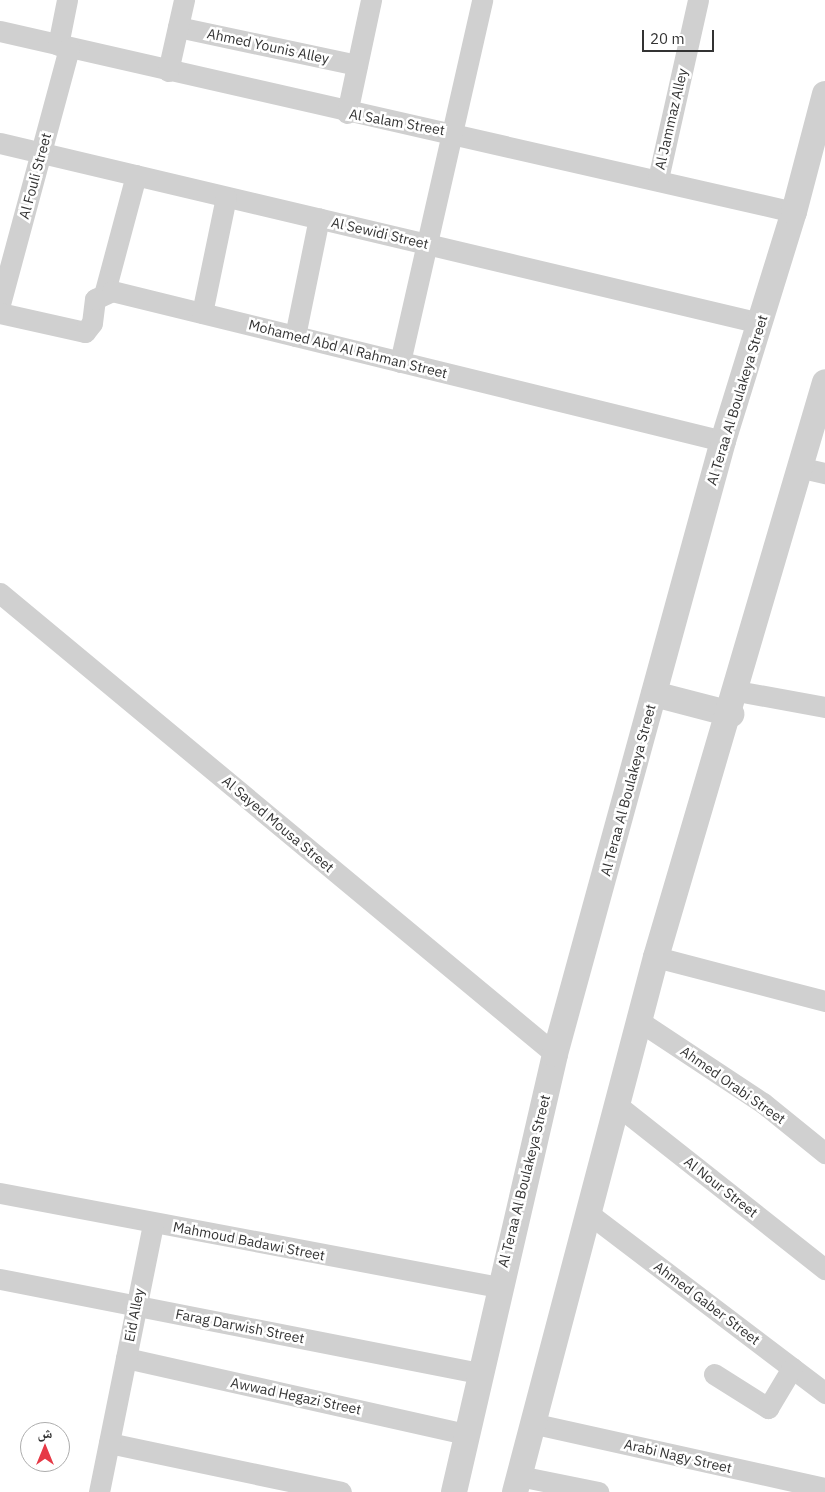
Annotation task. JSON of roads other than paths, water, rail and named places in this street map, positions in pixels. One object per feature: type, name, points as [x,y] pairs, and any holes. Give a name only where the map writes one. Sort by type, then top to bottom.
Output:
[{"type":"street","name":"Al Fouli Street","points":[[0,304],[42,153],[64,47],[68,0]]},
{"type":"street","points":[[168,71],[184,0]]},
{"type":"street","points":[[347,113],[371,0]]},
{"type":"street","points":[[400,362],[482,0]]},
{"type":"street","name":"Al Jammaz Alley","points":[[658,178],[698,0]]},
{"type":"street","name":"Ahmed Younis Alley","points":[[178,27],[357,65]]},
{"type":"street","name":"Al Salam Street","points":[[0,31],[347,113],[452,131],[658,178],[794,212]]},
{"type":"street","name":"Al Teraa Al Boulakeya Street","points":[[454,1492],[499,1288],[555,1054],[723,441],[794,212],[825,94]]},
{"type":"street","name":"Al Sewidi Street","points":[[0,143],[760,323]]},
{"type":"street","points":[[0,313],[85,332],[92,323],[95,299],[104,291],[136,175]]},
{"type":"street","points":[[202,313],[226,197]]},
{"type":"street","points":[[296,336],[318,218]]},
{"type":"street","name":"Mohamed Abd Al Rahman Street","points":[[104,291],[202,313],[723,441]]},
{"type":"street","points":[[598,1492],[517,1484],[531,1423],[656,958],[734,702],[798,467],[825,382]]},
{"type":"street","points":[[798,467],[825,473]]},
{"type":"street","name":"Al Sayed Mousa Street","points":[[0,593],[555,1054]]},
{"type":"street","points":[[654,694],[734,702],[825,707]]},
{"type":"street","points":[[656,958],[825,1001]]},
{"type":"street","name":"Ahmed Orabi Street","points":[[639,1021],[763,1103],[825,1153]]},
{"type":"street","name":"Al Nour Street","points":[[617,1105],[825,1269]]},
{"type":"street","name":"Mahmoud Badawi Street","points":[[0,1193],[499,1288]]},
{"type":"street","name":"Ahmed Gaber Street","points":[[588,1213],[825,1393]]},
{"type":"street","name":"Eid Alley","points":[[99,1492],[153,1223]]},
{"type":"street","name":"Farag Darwish Street","points":[[0,1279],[481,1373]]},
{"type":"street","name":"Awwad Hegazi Street","points":[[126,1358],[467,1434]]},
{"type":"street","points":[[714,1374],[768,1408],[792,1368]]},
{"type":"street","name":"Arabi Nagy Street","points":[[531,1423],[825,1488]]},
{"type":"street","points":[[109,1443],[341,1492]]}]
